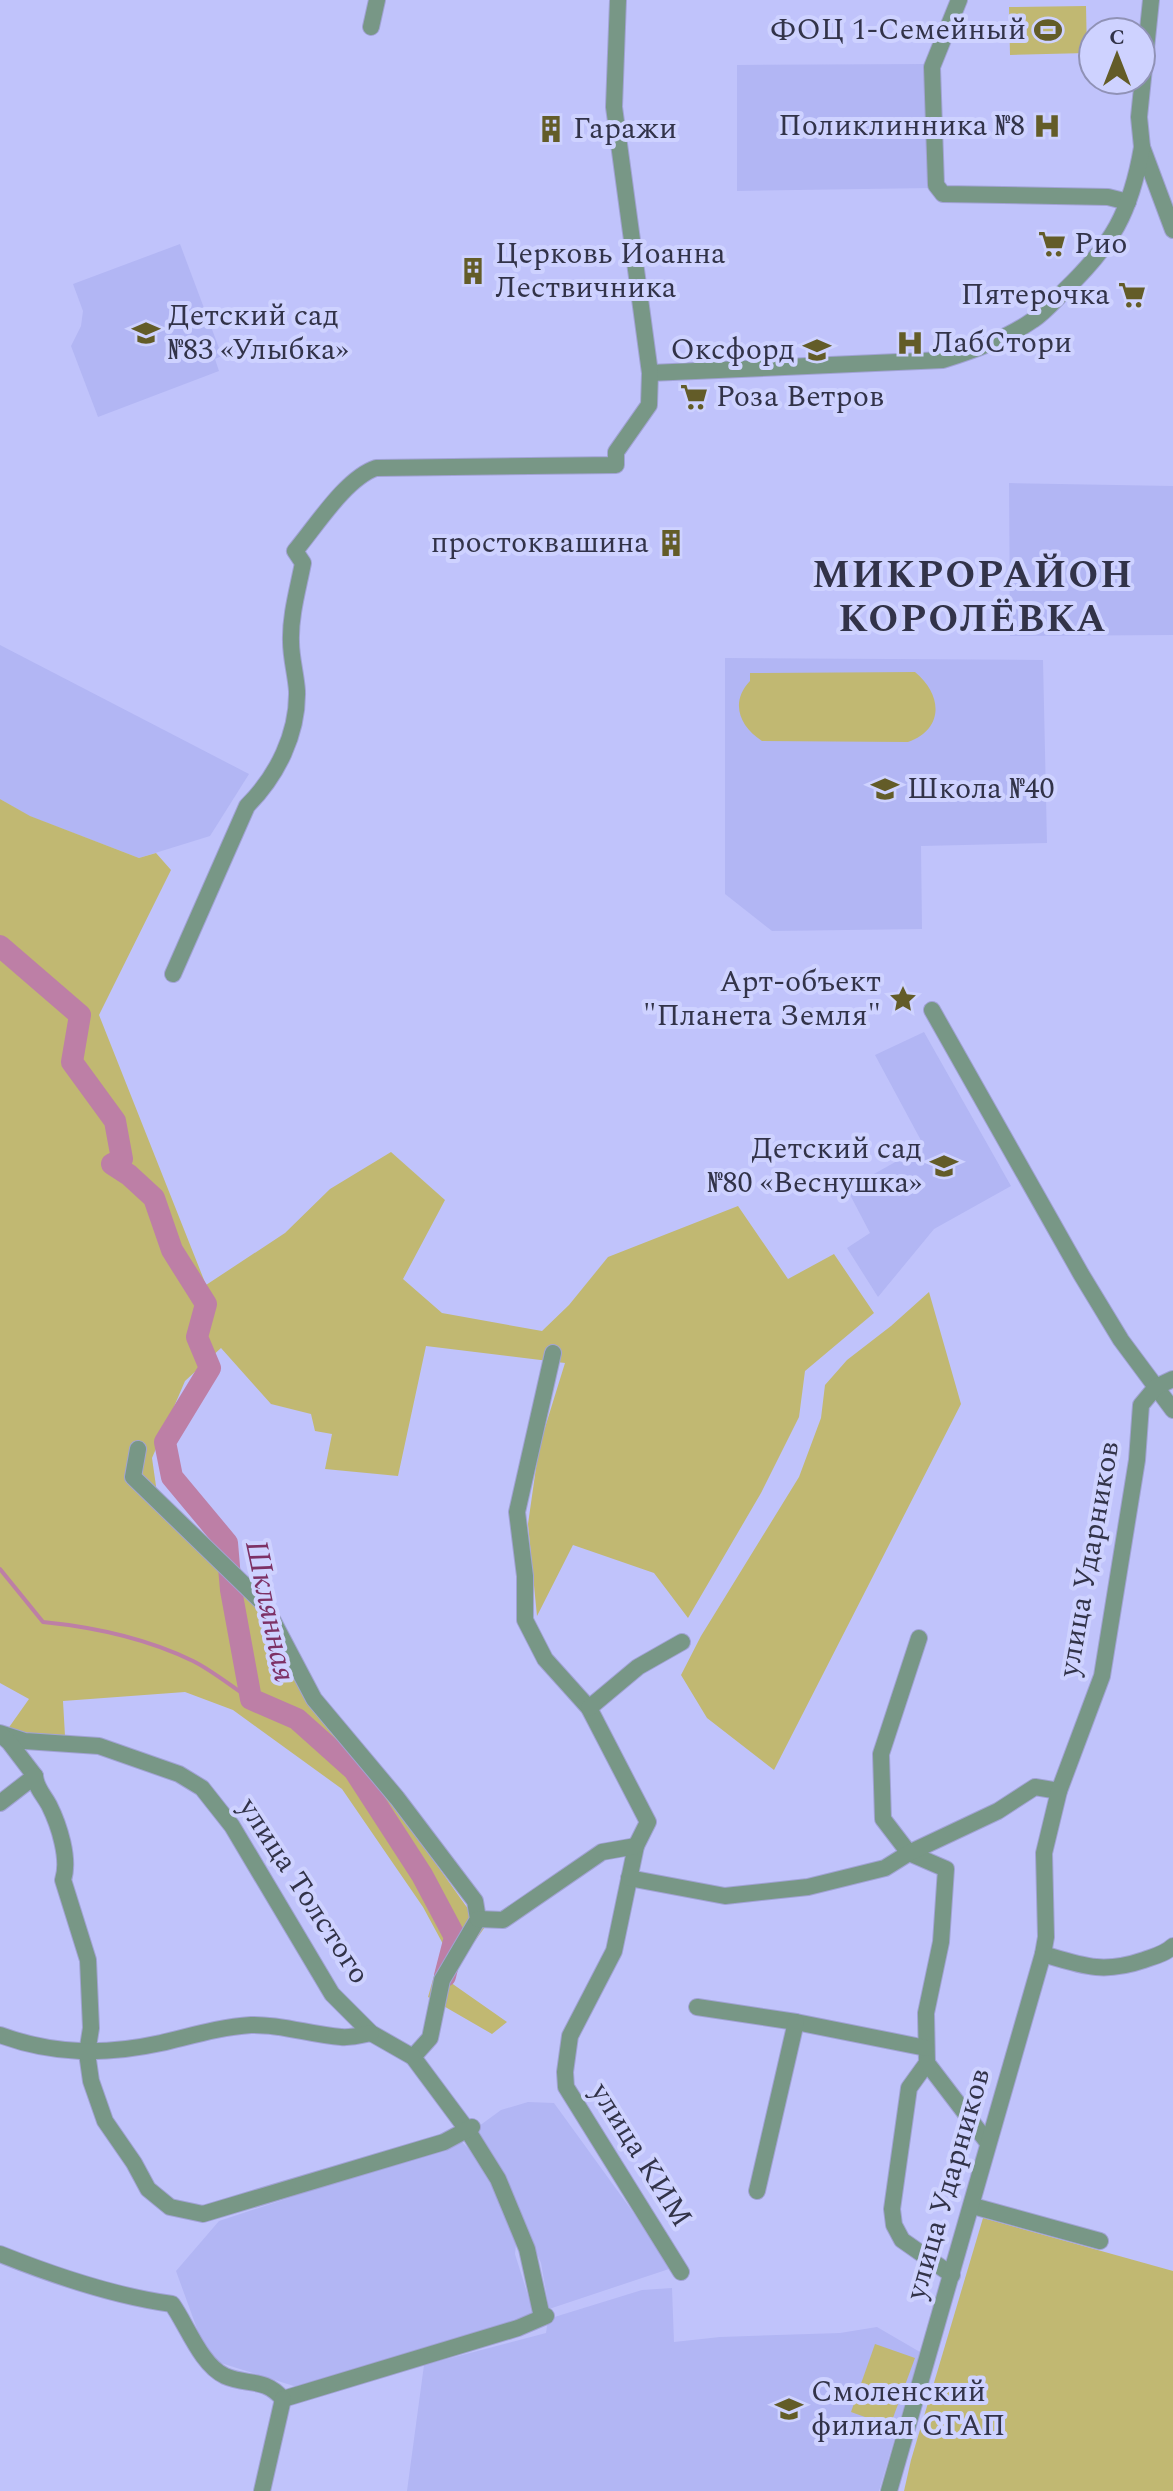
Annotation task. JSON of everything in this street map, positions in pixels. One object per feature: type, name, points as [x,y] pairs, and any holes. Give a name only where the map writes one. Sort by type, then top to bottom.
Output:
[{"type":"street","points":[[371,27],[377,0]]},
{"type":"street","points":[[173,974],[247,806],[261,792],[290,741],[296,718],[297,688],[291,630],[303,563],[295,551],[351,484],[364,472],[376,468],[616,465],[616,452],[649,405],[650,373],[614,107],[618,0]]},
{"type":"street","points":[[959,0],[932,67],[936,185],[943,194],[1108,197],[1128,202]]},
{"type":"street","points":[[1151,0],[1139,117],[1142,147],[1173,230]]},
{"type":"street","points":[[650,373],[943,360],[971,351],[1034,320],[1085,271],[1111,239],[1135,187],[1142,147]]},
{"type":"street","points":[[932,1010],[1081,1274],[1121,1340],[1173,1410]]},
{"type":"street","name":"улица КИМ","points":[[553,1353],[517,1512],[525,1576],[525,1620],[545,1659],[589,1708],[648,1822],[636,1846],[614,1951],[570,2036],[566,2087],[681,2272]]},
{"type":"street","points":[[1156,1387],[1173,1379]]},
{"type":"street","name":"улица Ударников","points":[[889,2491],[1043,1954],[1046,1937],[1044,1853],[1059,1791],[1102,1676],[1137,1460],[1141,1405],[1156,1387]]},
{"type":"street","points":[[138,1449],[133,1477],[264,1604],[314,1699],[397,1798],[475,1901],[478,1919],[442,1980],[430,2038],[414,2056]]},
{"type":"street","points":[[919,1638],[881,1754],[883,1819],[909,1853],[946,1869],[941,1942],[926,2013],[927,2056],[909,2088],[892,2209],[894,2225],[902,2240],[952,2275]]},
{"type":"street","points":[[589,1708],[638,1667],[682,1642]]},
{"type":"street","points":[[0,1733],[35,1776],[36,1786],[49,1804],[57,1826],[67,1869],[63,1880],[88,1960],[92,1989],[87,2053],[91,2081],[105,2121],[148,2189],[170,2207],[203,2214],[444,2142],[470,2129]]},
{"type":"street","name":"улица Толстого","points":[[0,1733],[25,1741],[99,1746],[179,1774],[202,1788],[232,1826],[332,1994],[371,2033],[414,2056],[470,2129],[498,2179],[527,2249],[544,2317],[518,2328],[283,2399]]},
{"type":"street","points":[[0,1803],[35,1776]]},
{"type":"street","points":[[629,1878],[725,1896],[808,1887],[885,1868],[909,1853],[998,1811],[1035,1787],[1059,1791]]},
{"type":"street","points":[[478,1919],[503,1920],[602,1852],[636,1846]]},
{"type":"street","points":[[1043,1954],[1092,1968],[1124,1967],[1167,1952],[1173,1946]]},
{"type":"street","points":[[697,2007],[796,2022],[927,2056],[988,2143]]},
{"type":"street","points":[[757,2191],[796,2022]]},
{"type":"street","points":[[0,2035],[27,2045],[87,2053],[125,2049],[250,2025],[344,2038],[371,2033]]},
{"type":"street","points":[[973,2206],[1100,2241]]},
{"type":"street","points":[[0,2254],[45,2272],[145,2300],[172,2304],[186,2323],[206,2362],[224,2376],[272,2386],[283,2399],[262,2491]]},
{"type":"shaded area","name":"ФОЦ 1-Семейный","points":[[1086,6],[1086,16],[1077,16],[1077,53],[1010,55],[1009,7]]},
{"type":"shaded area","points":[[928,64],[932,188],[737,191],[737,65]]},
{"type":"shaded area","name":"Детский сад №83 «Улыбка»","points":[[180,244],[222,356],[215,359],[219,371],[98,417],[71,346],[81,326],[83,311],[73,284]]},
{"type":"shaded area","points":[[1009,483],[1173,486],[1173,635],[1010,636]]},
{"type":"shaded area","points":[[0,645],[249,774],[210,836],[139,858],[29,816],[0,799]]},
{"type":"shaded area","name":"Школа №40","points":[[725,658],[1043,660],[1047,843],[921,846],[922,929],[772,931],[725,894]]},
{"type":"shaded area","points":[[915,672],[931,691],[936,711],[928,729],[908,742],[762,741],[748,728],[740,713],[740,697],[750,681],[750,673]]},
{"type":"shaded area","points":[[0,799],[30,816],[139,858],[156,853],[171,870],[99,1015],[206,1285],[285,1233],[330,1189],[391,1152],[445,1200],[403,1279],[442,1313],[542,1331],[569,1305],[608,1257],[738,1206],[788,1279],[834,1254],[874,1313],[805,1371],[799,1417],[761,1493],[688,1618],[654,1573],[573,1545],[537,1616],[528,1524],[539,1447],[565,1363],[426,1346],[398,1476],[325,1469],[332,1434],[315,1431],[311,1414],[271,1404],[221,1348],[185,1381],[152,1458],[158,1500],[233,1569],[303,1677],[471,1913],[485,1927],[447,1980],[507,2022],[492,2034],[428,1997],[443,1944],[423,1907],[342,1789],[233,1710],[185,1692],[63,1701],[65,1736],[5,1733],[29,1699],[0,1683]]},
{"type":"shaded area","name":"Детский сад №80 «Веснушка»","points":[[924,1032],[1011,1186],[934,1229],[878,1297],[847,1248],[870,1233],[847,1189],[924,1146],[875,1055]]},
{"type":"shaded area","points":[[929,1292],[961,1404],[774,1770],[707,1718],[681,1675],[701,1636],[799,1477],[821,1418],[825,1385],[847,1360]]},
{"type":"shaded area","points":[[528,2102],[554,2103],[651,2237],[669,2269],[549,2309],[541,2263],[492,2154],[475,2129],[501,2110]]},
{"type":"shaded area","points":[[461,2141],[481,2161],[517,2235],[515,2254],[534,2315],[297,2387],[208,2359],[176,2271],[219,2221]]},
{"type":"shaded area","points":[[983,2218],[1173,2271],[1173,2491],[904,2491]]},
{"type":"shaded area","points":[[672,2288],[674,2342],[720,2337],[840,2333],[877,2327],[920,2352],[879,2491],[407,2491],[424,2365],[546,2333],[548,2319],[642,2290]]},
{"type":"shaded area","points":[[875,2344],[915,2358],[890,2426],[851,2412]]},
{"type":"waterway","name":"Шклянная","points":[[0,946],[80,1015],[72,1062],[115,1121],[122,1159],[112,1164],[154,1198],[172,1250],[206,1304],[197,1337],[210,1368],[165,1442],[172,1477],[227,1543],[231,1590],[251,1699],[297,1719],[354,1770],[422,1875],[455,1937],[445,1976]]},
{"type":"waterway","points":[[0,1569],[43,1622],[101,1631],[158,1646],[200,1665],[251,1699]]},
{"type":"place","name":"ФОЦ 1-Семейный","points":[[1048,30]]},
{"type":"place","name":"Поликлинника №8","points":[[1047,126]]},
{"type":"place","name":"Гаражи","points":[[551,129]]},
{"type":"place","name":"Рио","points":[[1052,244]]},
{"type":"place","name":"Церковь Иоанна Лествичника","points":[[473,271]]},
{"type":"place","name":"Пятерочка","points":[[1132,295]]},
{"type":"place","name":"Детский сад №83 «Улыбка»","points":[[146,333]]},
{"type":"place","name":"ЛабСтори","points":[[910,343]]},
{"type":"place","name":"Оксфорд","points":[[817,350]]},
{"type":"place","name":"Роза Ветров","points":[[694,397]]},
{"type":"place","name":"простоквашина","points":[[671,543]]},
{"type":"place","name":"Школа №40","points":[[885,789]]},
{"type":"place","name":"Арт-объект \"Планета Земля\"","points":[[903,999]]},
{"type":"place","name":"Детский сад №80 «Веснушка»","points":[[944,1166]]},
{"type":"place","name":"Смоленский филиал СГАП","points":[[789,2409]]},
{"type":"district","name":"МИКРОРАЙОН КОРОЛЁВКА","points":[[973,598]]}]
